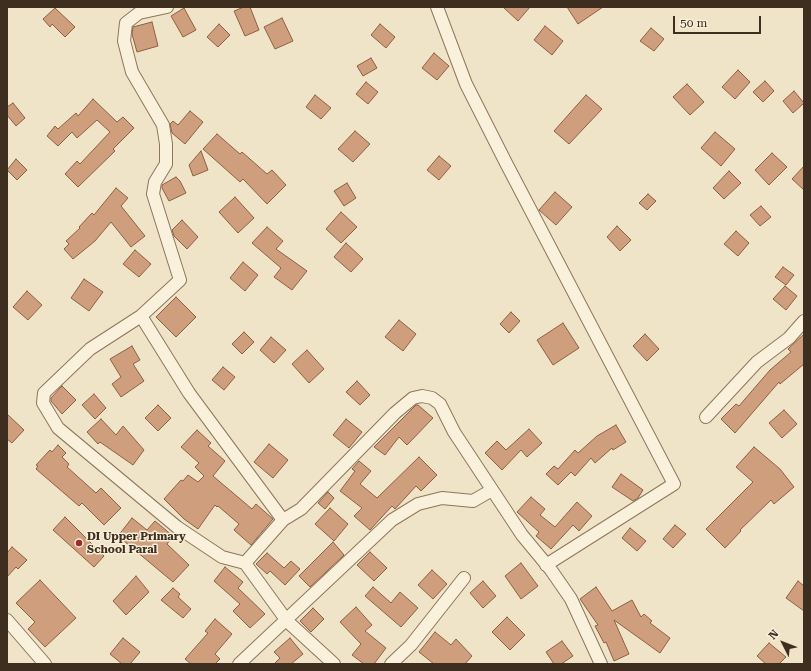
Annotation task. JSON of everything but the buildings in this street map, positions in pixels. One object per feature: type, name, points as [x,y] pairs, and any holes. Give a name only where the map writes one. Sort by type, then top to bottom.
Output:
[{"type":"street","points":[[168,7],[139,13],[126,23],[124,41],[132,72],[163,126],[166,144],[166,164],[155,182],[153,194],[180,280],[141,316],[90,349],[44,393],[43,403],[58,428],[177,527],[222,557],[245,563],[287,621],[334,664]]},
{"type":"street","points":[[437,7],[466,84],[674,484],[546,565]]},
{"type":"street","points":[[141,316],[189,393],[283,520]]},
{"type":"street","points":[[706,417],[757,362],[789,338],[804,320]]},
{"type":"street","points":[[245,563],[283,520],[300,509],[395,413],[413,398],[422,396],[432,398],[440,404],[454,432],[522,535],[571,599],[601,664]]},
{"type":"street","points":[[240,664],[392,520],[418,504],[442,498],[473,501],[492,490]]},
{"type":"street","points":[[391,664],[412,645],[464,578]]},
{"type":"street","points":[[7,620],[45,664]]},
{"type":"place","name":"DI Upper Primary School Paral","points":[[79,543]]}]
